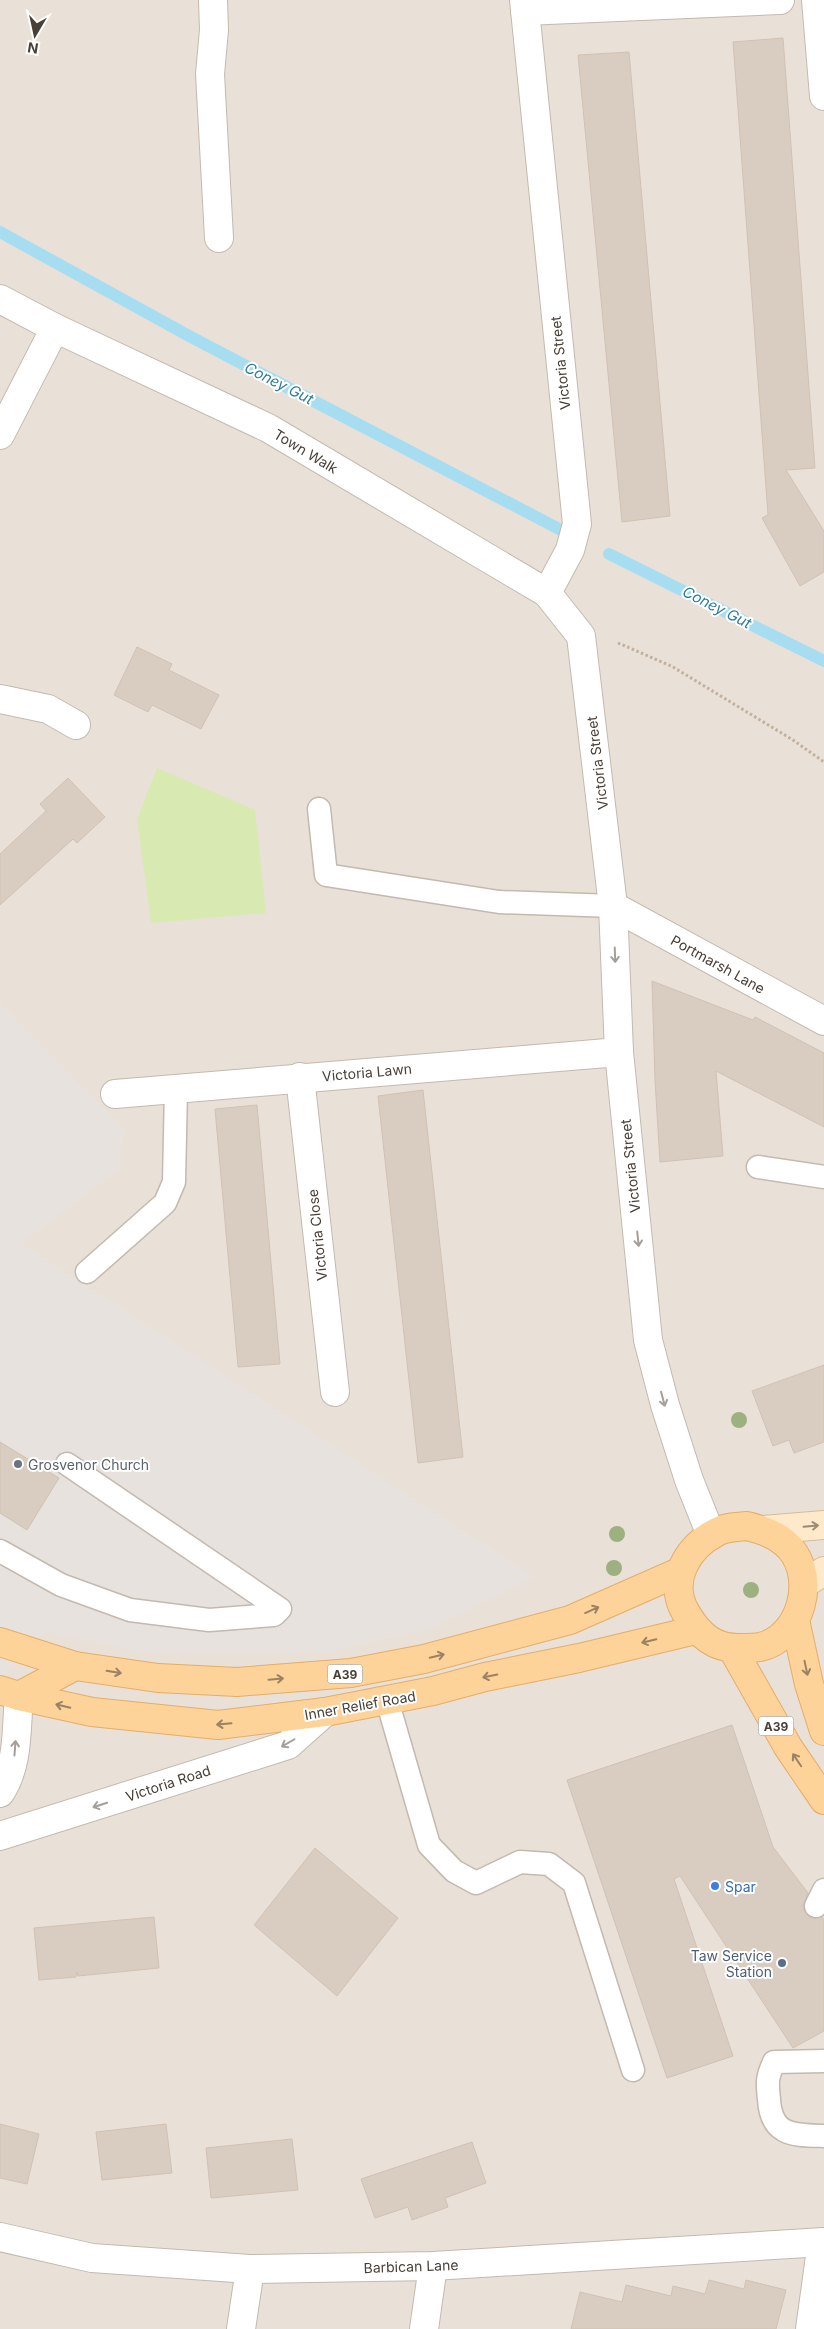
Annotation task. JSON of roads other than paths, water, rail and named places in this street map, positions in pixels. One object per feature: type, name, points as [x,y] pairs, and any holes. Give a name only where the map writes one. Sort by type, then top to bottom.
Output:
[{"type":"main road","points":[[747,1526],[763,1530],[778,1538],[791,1550],[800,1566],[814,1578],[795,1620],[782,1635],[760,1647],[732,1648],[713,1642],[696,1630],[684,1609],[679,1572],[690,1554],[701,1541],[710,1535],[719,1530],[747,1526]]},
{"type":"main road","name":"A39","points":[[0,1642],[75,1666],[158,1678],[237,1682],[351,1673],[424,1659],[570,1620],[679,1572]]},
{"type":"main road","points":[[795,1620],[809,1684],[824,1731]]},
{"type":"main road","name":"Inner Relief Road","points":[[9,1693],[92,1712],[218,1725],[325,1712],[433,1691],[485,1677],[579,1658],[696,1630]]},
{"type":"main road","name":"A39","points":[[732,1648],[788,1747],[824,1800]]},
{"type":"main road","points":[[9,1693],[75,1666]]},
{"type":"street","points":[[213,0],[214,30],[210,74],[219,238]]},
{"type":"street","points":[[524,6],[780,0]]},
{"type":"street","points":[[816,0],[824,96]]},
{"type":"street","name":"Victoria Street","points":[[524,6],[577,524],[570,550],[547,593],[581,636],[613,906],[619,1052],[648,1340],[664,1405],[710,1535]]},
{"type":"street","name":"Town Walk","points":[[0,299],[55,328],[268,428],[547,593]]},
{"type":"street","points":[[0,435],[55,328]]},
{"type":"street","points":[[0,698],[48,709],[76,725]]},
{"type":"street","name":"Portmarsh Lane","points":[[613,906],[824,1021]]},
{"type":"street","name":"Victoria Lawn","points":[[115,1094],[300,1077],[619,1052]]},
{"type":"street","name":"Victoria Close","points":[[300,1077],[335,1392]]},
{"type":"street","points":[[763,1530],[824,1525]]},
{"type":"street","points":[[0,1793],[10,1777],[14,1761],[9,1693]]},
{"type":"street","name":"Victoria Road","points":[[0,1836],[288,1745],[325,1712]]},
{"type":"street","name":"Barbican Lane","points":[[0,2237],[92,2258],[250,2269],[433,2266],[823,2242]]},
{"type":"street","points":[[810,2329],[823,2242]]},
{"type":"street","points":[[424,2329],[433,2266]]},
{"type":"street","points":[[240,2329],[250,2269]]},
{"type":"lane","points":[[319,809],[326,875],[499,902],[613,906]]},
{"type":"lane","points":[[88,1272],[166,1203],[174,1182],[176,1089]]},
{"type":"lane","points":[[758,1167],[824,1178]]},
{"type":"lane","points":[[0,1551],[61,1585],[130,1610],[209,1620],[274,1615],[280,1609],[67,1464]]},
{"type":"lane","points":[[387,1700],[429,1844],[454,1871],[476,1883],[520,1862],[549,1864],[574,1883],[632,2070]]},
{"type":"lane","points":[[824,2060],[774,2062],[767,2077],[770,2112],[773,2122],[780,2129],[790,2134],[824,2136]]},
{"type":"waterway","name":"Coney Gut","points":[[0,232],[191,337],[561,530]]},
{"type":"waterway","name":"Coney Gut","points":[[609,554],[824,661]]},
{"type":"place","name":"Grosvenor Church","points":[[18,1464]]},
{"type":"place","name":"Spar","points":[[715,1886]]},
{"type":"place","name":"Taw Service Station","points":[[782,1963]]}]
